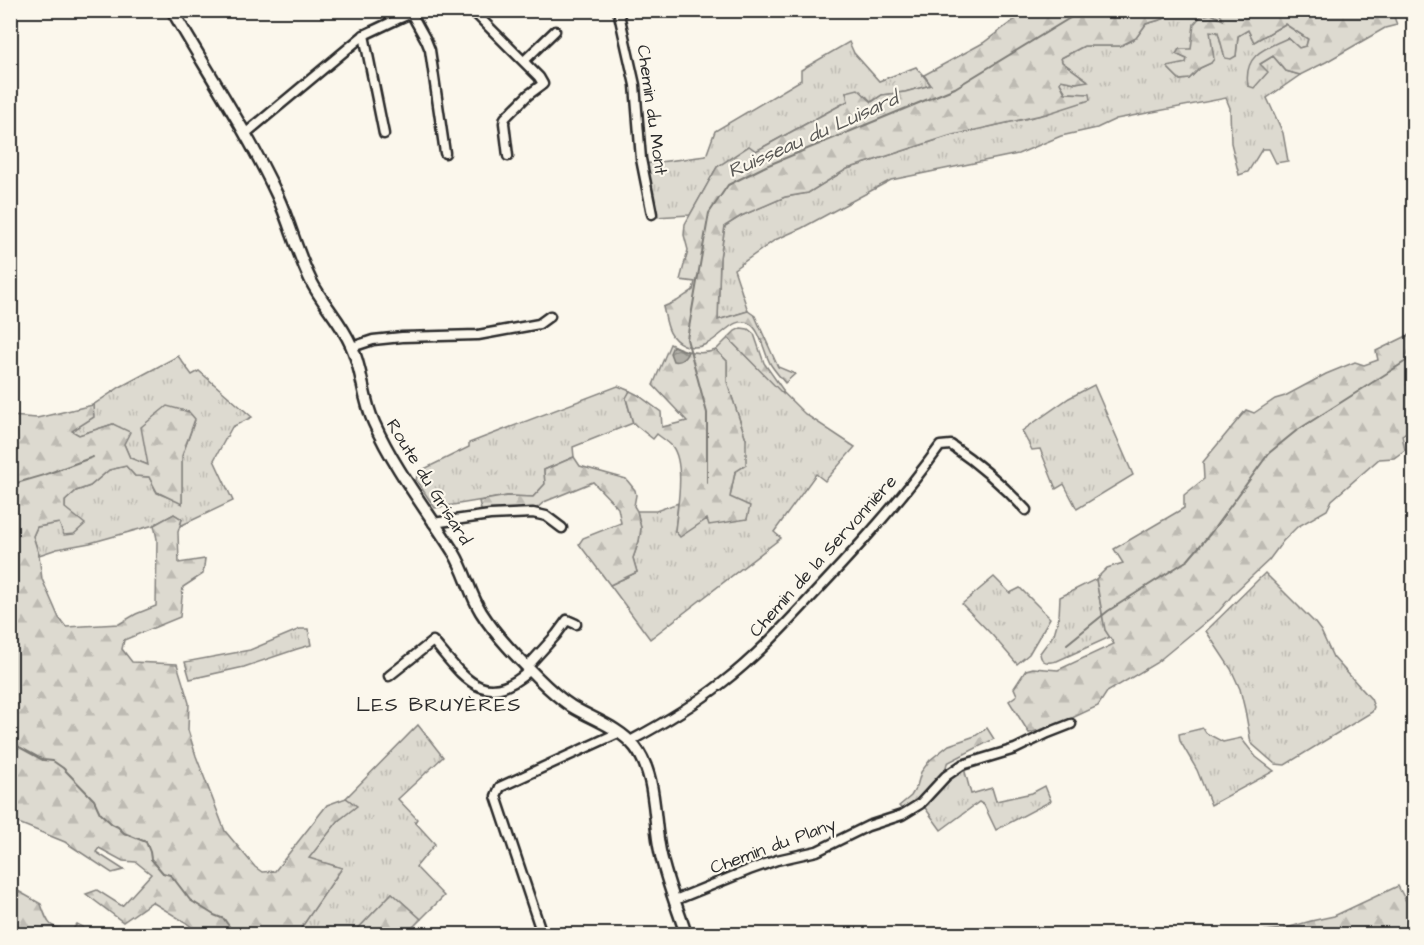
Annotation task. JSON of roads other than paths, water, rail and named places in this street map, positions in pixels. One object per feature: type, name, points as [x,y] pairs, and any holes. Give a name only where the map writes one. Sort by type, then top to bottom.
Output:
[{"type":"street","name":"Route du Grisard","points":[[172,10],[245,134],[277,196],[312,283],[348,338],[356,358],[372,421],[405,480],[455,554],[480,610],[504,642],[562,700],[618,732],[630,741],[644,761],[649,776],[660,851],[686,934]]},
{"type":"street","points":[[472,10],[524,61],[543,84],[528,95],[505,118],[508,156]]},
{"type":"street","name":"Chemin du Mont","points":[[618,10],[635,85],[641,159],[652,214]]},
{"type":"street","points":[[245,134],[364,35],[398,14],[415,12],[430,50],[445,153]]},
{"type":"street","points":[[524,61],[555,31]]},
{"type":"street","points":[[364,35],[384,134]]},
{"type":"street","points":[[352,347],[373,340],[402,337],[478,335],[539,324],[550,316]]},
{"type":"street","name":"Chemin de la Servonnière","points":[[630,741],[688,708],[754,657],[880,522],[940,446],[951,445],[982,467],[1026,510]]},
{"type":"street","points":[[433,523],[490,515],[533,513],[546,516],[562,528]]},
{"type":"street","points":[[389,676],[434,641],[465,678],[479,687],[504,688],[521,679],[567,620],[576,624]]},
{"type":"street","name":"Chemin du Plany","points":[[675,900],[764,864],[818,851],[867,826],[902,814],[920,804],[946,776],[962,765],[1015,749],[1071,724]]},
{"type":"street","points":[[542,934],[496,796],[500,787],[618,732]]},
{"type":"water","points":[[673,346],[688,352],[686,357],[673,361],[670,353]]},
{"type":"waterway","name":"Ruisseau du Luisard","points":[[707,483],[707,413],[687,339],[709,213],[728,185],[766,166],[955,88],[1083,10]]},
{"type":"waterway","points":[[1067,644],[1108,611],[1188,560],[1210,534],[1269,453],[1296,431],[1414,356]]},
{"type":"waterway","points":[[10,485],[93,457]]},
{"type":"waterway","points":[[10,742],[43,760],[53,761],[63,768],[94,800],[100,813],[112,824],[124,833],[146,842],[151,859],[163,873],[174,879],[190,900],[224,919],[233,932],[242,934]]},
{"type":"district","name":"LES BRUYÈRES","points":[[439,705]]}]
